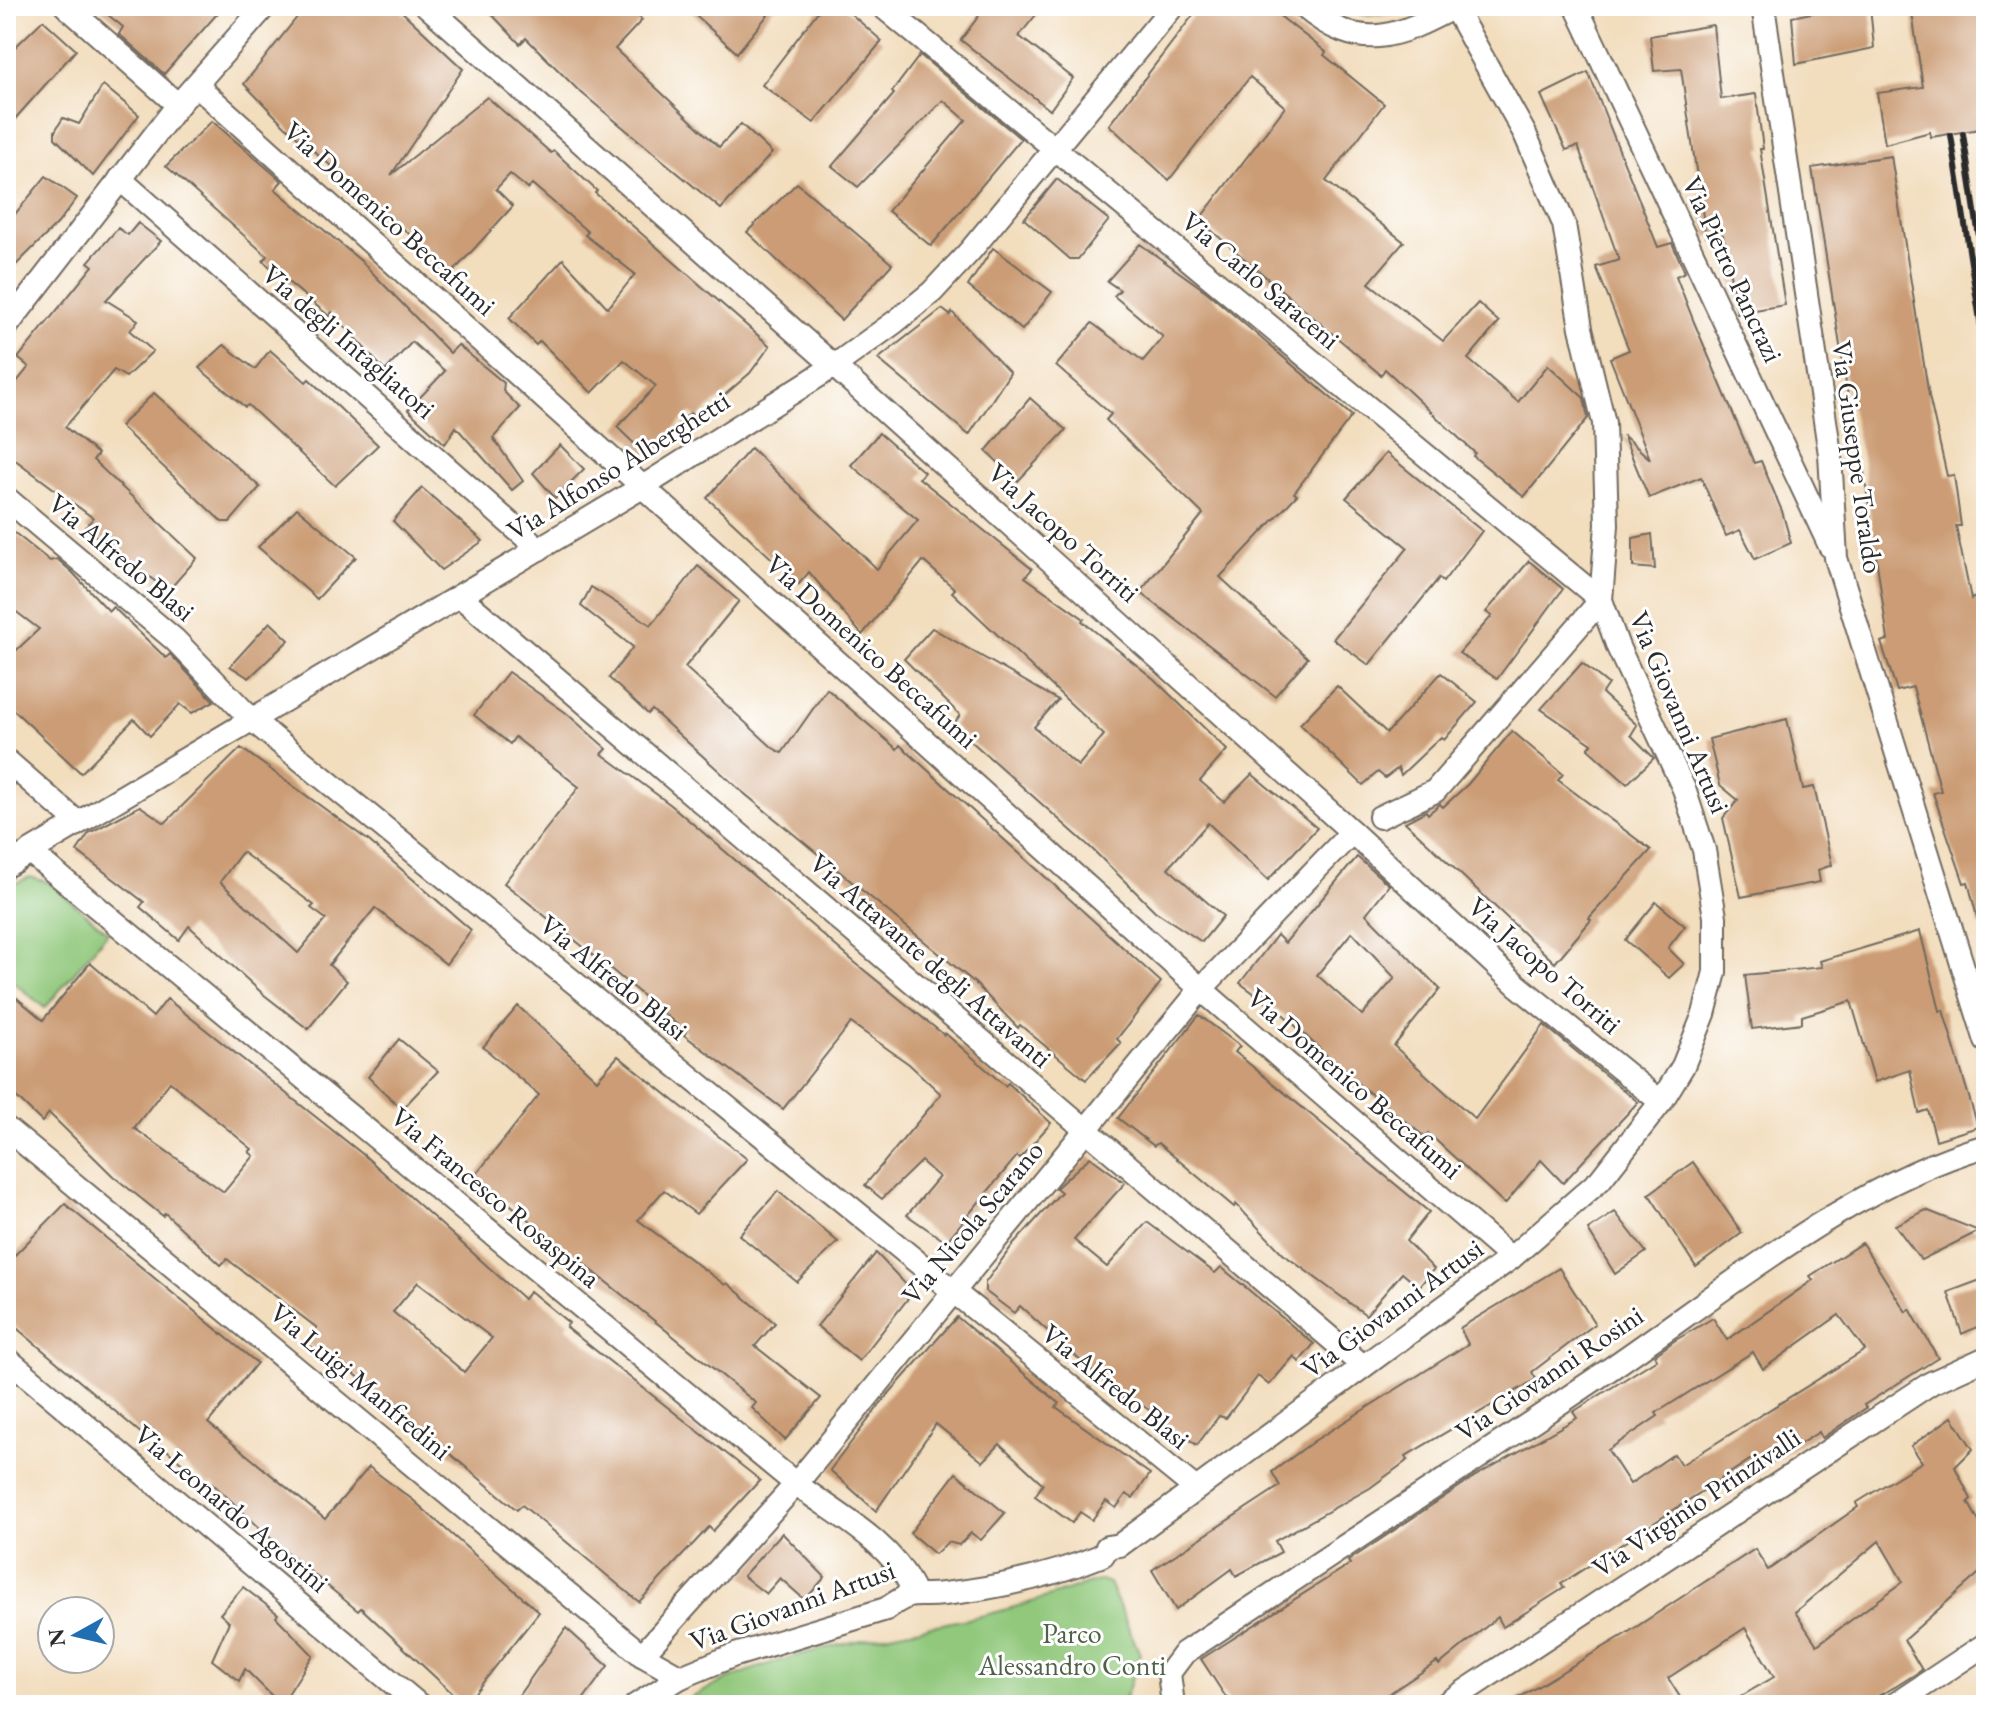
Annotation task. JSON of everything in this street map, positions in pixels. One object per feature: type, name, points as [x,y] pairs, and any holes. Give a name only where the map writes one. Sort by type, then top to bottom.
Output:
[{"type":"street","points":[[66,6],[178,105]]},
{"type":"street","points":[[6,327],[178,105],[265,6]]},
{"type":"street","name":"Via Jacopo Torriti","points":[[427,6],[834,366],[1352,832],[1517,985],[1661,1102]]},
{"type":"street","name":"Via Carlo Saraceni","points":[[882,6],[1601,600]]},
{"type":"street","name":"Via Alfonso Alberghetti","points":[[6,866],[461,597],[834,366],[932,292],[1173,6]]},
{"type":"street","points":[[1303,6],[1337,30],[1371,38],[1407,30],[1455,6]]},
{"type":"street","name":"Via Giovanni Artusi","points":[[636,1705],[681,1677],[732,1656],[886,1609],[908,1593],[942,1594],[1077,1565],[1103,1555],[1107,1547],[1120,1545],[1511,1258],[1600,1180],[1661,1102],[1683,1066],[1704,1014],[1715,972],[1715,917],[1704,850],[1684,789],[1618,647],[1601,600],[1607,525],[1604,423],[1581,328],[1564,224],[1525,134],[1455,6]]},
{"type":"street","name":"Via Pietro Pancrazi","points":[[1576,6],[1836,558]]},
{"type":"street","name":"Via Giuseppe Toraldo","points":[[1763,6],[1830,454],[1836,558],[1986,1041]]},
{"type":"street","name":"Via Domenico Beccafumi","points":[[196,85],[1201,989],[1511,1258]]},
{"type":"street","name":"Via degli Intagliatori","points":[[120,179],[539,549]]},
{"type":"street","name":"Via Alfredo Blasi","points":[[6,498],[175,640],[252,720],[1196,1489]]},
{"type":"street","name":"Via Attavante degli Attavanti","points":[[461,597],[1086,1133],[1363,1366]]},
{"type":"street","name":"Via Giovanni Artusi","points":[[1380,817],[1435,791],[1601,600]]},
{"type":"street","points":[[6,760],[77,822]]},
{"type":"street","name":"Via Nicola Scarano","points":[[642,1655],[796,1484],[1201,989],[1352,832]]},
{"type":"street","name":"Via Francesco Rosaspina","points":[[30,852],[796,1484],[894,1558],[912,1587],[908,1593]]},
{"type":"street","name":"Via Luigi Manfredini","points":[[6,1128],[642,1655],[681,1677]]},
{"type":"street","name":"Via Giovanni Rosini","points":[[1173,1705],[1168,1680],[1173,1663],[1184,1653],[1529,1425],[1837,1213],[1940,1159],[1986,1146]]},
{"type":"street","name":"Via Leonardo Agostini","points":[[6,1358],[419,1705]]},
{"type":"street","name":"Via Virginio Prinzivalli","points":[[1444,1705],[1931,1383],[1986,1358]]},
{"type":"street","points":[[1894,1705],[1986,1644]]},
{"type":"green space","points":[[1352,6],[1414,6],[1392,13],[1363,15]]},
{"type":"green space","points":[[30,877],[48,882],[108,932],[45,1008],[6,976],[6,887]]},
{"type":"green space","name":"Parco Alessandro Conti","points":[[1101,1580],[1109,1583],[1140,1654],[1123,1705],[680,1705],[745,1672],[782,1660],[988,1614]]},
{"type":"building","points":[[97,6],[224,6],[164,74],[119,34],[123,27]]},
{"type":"building","points":[[306,6],[396,6],[463,69],[391,175],[487,97],[551,153],[554,151],[597,191],[595,193],[770,346],[750,373],[697,419],[690,413],[646,455],[617,427],[656,386],[624,360],[592,393],[540,341],[536,345],[509,318],[563,259],[608,308],[635,274],[585,235],[588,232],[532,184],[528,189],[510,174],[496,189],[513,206],[453,272],[285,126],[244,84]]},
{"type":"building","points":[[484,6],[630,6],[642,20],[615,49],[719,147],[741,124],[772,153],[721,209],[577,89],[526,38],[520,44]]},
{"type":"building","points":[[685,6],[775,6],[737,53]]},
{"type":"building","points":[[822,6],[842,6],[882,41],[814,123],[762,85]]},
{"type":"building","points":[[986,6],[1043,6],[1019,36],[1073,78],[1050,110],[961,40]]},
{"type":"building","points":[[1200,6],[1267,6],[1326,52],[1324,55],[1384,104],[1326,181],[1404,242],[1369,283],[1443,341],[1478,303],[1499,322],[1468,359],[1518,402],[1548,365],[1584,398],[1588,418],[1524,497],[1473,456],[1475,453],[1385,369],[1381,375],[1199,220],[1285,107],[1250,77],[1169,180],[1109,125]]},
{"type":"building","points":[[1844,6],[1870,6],[1874,48],[1796,64],[1792,17]]},
{"type":"building","points":[[1911,6],[1986,6],[1986,128],[1931,137],[1930,132],[1885,144],[1877,93],[1923,87]]},
{"type":"building","points":[[43,20],[76,50],[6,129],[6,56]]},
{"type":"building","points":[[1713,25],[1721,99],[1756,94],[1763,149],[1760,149],[1785,305],[1737,313],[1723,235],[1706,237],[1681,69],[1654,71],[1650,36]]},
{"type":"building","points":[[920,55],[1021,139],[931,246],[888,211],[966,120],[943,100],[858,187],[832,166],[894,94],[892,92]]},
{"type":"building","points":[[1588,72],[1658,247],[1672,243],[1685,272],[1676,276],[1694,322],[1754,463],[1761,461],[1782,511],[1791,543],[1755,559],[1740,530],[1726,536],[1701,477],[1649,498],[1623,435],[1650,459],[1610,358],[1629,350],[1596,267],[1619,260],[1578,146],[1566,150],[1541,95]]},
{"type":"building","points":[[103,85],[139,115],[93,176],[55,138],[55,131],[63,118],[79,124]]},
{"type":"building","points":[[212,121],[282,181],[275,189],[361,261],[450,353],[458,345],[504,383],[503,391],[520,408],[493,438],[523,481],[512,490],[456,427],[445,444],[408,410],[445,371],[412,342],[385,371],[332,312],[329,316],[263,261],[267,256],[166,166]]},
{"type":"building","points":[[1891,156],[1929,396],[1947,476],[1954,475],[1961,526],[1956,526],[1971,599],[1986,594],[1986,924],[1979,925],[1968,882],[1964,883],[1933,793],[1941,791],[1913,687],[1897,691],[1881,642],[1888,640],[1862,458],[1847,390],[1812,168]]},
{"type":"building","points":[[46,176],[77,198],[58,223],[6,275],[6,225]]},
{"type":"building","points":[[1057,179],[1109,220],[1078,259],[1070,259],[1024,219]]},
{"type":"building","points":[[797,183],[892,264],[841,320],[747,232]]},
{"type":"building","points":[[138,223],[161,241],[106,300],[138,320],[130,331],[153,351],[126,377],[114,370],[65,427],[98,454],[93,460],[197,558],[168,591],[85,528],[93,518],[6,453],[6,395],[29,367],[18,358],[93,266],[88,262],[118,228],[128,235]]},
{"type":"building","points":[[1140,244],[1207,292],[1352,416],[1294,493],[1297,495],[1220,577],[1308,658],[1275,696],[1140,592],[1203,514],[1106,420],[1111,414],[1056,366],[1092,323],[1143,361],[1163,337],[1114,296],[1120,290],[1107,281]]},
{"type":"building","points":[[993,248],[1052,292],[1022,330],[968,286]]},
{"type":"building","points":[[942,309],[950,315],[952,312],[1010,373],[969,435],[878,359]]},
{"type":"building","points":[[224,345],[255,369],[270,350],[306,382],[309,379],[378,445],[335,486],[248,405],[245,407],[199,368]]},
{"type":"building","points":[[154,393],[260,487],[230,522],[222,522],[120,426]]},
{"type":"building","points":[[1030,398],[1066,430],[1018,481],[986,451]]},
{"type":"building","points":[[879,433],[924,472],[919,478],[1032,569],[1025,577],[1084,619],[1082,621],[1154,679],[1227,750],[1200,781],[1224,802],[1252,774],[1317,828],[1268,880],[1208,823],[1168,868],[1223,916],[1202,942],[1155,911],[1091,848],[953,725],[960,715],[904,659],[932,628],[1058,700],[1034,727],[1078,766],[1104,735],[952,592],[955,589],[923,561],[862,635],[809,572],[799,584],[707,498],[751,448],[877,569],[918,520],[851,465]]},
{"type":"building","points":[[560,445],[584,469],[555,498],[533,473]]},
{"type":"building","points":[[1386,453],[1482,531],[1443,582],[1439,578],[1369,665],[1333,639],[1408,548],[1346,498]]},
{"type":"building","points":[[422,488],[483,541],[441,570],[393,521]]},
{"type":"building","points":[[297,508],[356,557],[317,599],[258,547]]},
{"type":"building","points":[[6,526],[50,561],[57,559],[109,611],[113,607],[166,658],[170,654],[214,701],[192,713],[180,704],[150,736],[134,719],[81,773],[6,703],[6,660],[39,629],[6,604]]},
{"type":"building","points":[[1652,534],[1655,569],[1633,567],[1633,538]]},
{"type":"building","points":[[1529,561],[1563,589],[1497,679],[1459,653],[1492,616],[1486,612]]},
{"type":"building","points":[[698,566],[739,601],[685,667],[773,748],[782,753],[827,689],[897,749],[900,745],[1161,982],[1117,1039],[1121,1043],[1086,1080],[1020,1025],[1018,1028],[975,983],[740,790],[652,710],[648,714],[609,678],[633,647],[581,606],[591,587],[651,625]]},
{"type":"building","points":[[270,622],[289,640],[249,678],[230,666]]},
{"type":"building","points":[[1582,663],[1608,684],[1602,693],[1637,725],[1631,735],[1654,758],[1627,784],[1588,749],[1592,744],[1541,709]]},
{"type":"building","points":[[508,672],[565,712],[607,749],[602,754],[671,805],[859,966],[945,1033],[1005,1086],[1008,1083],[1051,1123],[1020,1158],[1017,1156],[946,1242],[907,1215],[939,1177],[921,1161],[882,1199],[865,1185],[941,1094],[909,1064],[851,1023],[783,1109],[684,1035],[686,1032],[504,883],[579,787],[515,737],[510,744],[474,715]]},
{"type":"building","points":[[1441,673],[1477,702],[1444,740],[1441,737],[1401,775],[1398,768],[1385,778],[1378,772],[1363,785],[1300,724],[1337,686],[1387,733]]},
{"type":"building","points":[[1787,719],[1803,789],[1814,787],[1832,865],[1818,870],[1820,882],[1741,897],[1723,818],[1738,800],[1720,785],[1709,739]]},
{"type":"building","points":[[1512,731],[1563,774],[1558,780],[1651,850],[1589,918],[1591,920],[1555,963],[1405,822],[1426,811],[1428,814],[1440,804],[1443,807],[1468,784]]},
{"type":"building","points":[[241,748],[369,841],[471,930],[446,964],[375,908],[329,965],[347,981],[308,1029],[263,994],[189,926],[179,940],[140,907],[144,902],[77,851],[89,833],[140,806],[165,823]],"holes":[[[242,852],[314,905],[311,908],[326,919],[298,953],[220,882]]]},
{"type":"building","points":[[1357,857],[1389,885],[1366,914],[1440,989],[1394,1046],[1475,1119],[1544,1025],[1638,1102],[1563,1183],[1541,1160],[1505,1204],[1428,1133],[1425,1137],[1347,1075],[1285,1016],[1240,983],[1277,935],[1285,943]],"holes":[[[1352,932],[1395,978],[1362,1015],[1317,975]]]},
{"type":"building","points":[[1656,902],[1685,926],[1668,948],[1684,964],[1669,978],[1625,940]]},
{"type":"building","points":[[1920,931],[1940,1011],[1943,1010],[1978,1127],[1936,1140],[1928,1110],[1919,1113],[1910,1070],[1875,1082],[1851,1001],[1802,1016],[1802,1023],[1752,1029],[1745,975],[1822,967],[1820,961]]},
{"type":"building","points":[[90,963],[153,1017],[167,999],[365,1156],[524,1299],[530,1291],[569,1323],[566,1327],[760,1480],[713,1531],[709,1527],[639,1602],[522,1505],[517,1510],[338,1360],[335,1364],[305,1342],[317,1328],[227,1259],[221,1265],[165,1213],[163,1216],[113,1176],[49,1113],[42,1122],[6,1087],[6,989],[43,1020]],"holes":[[[170,1082],[252,1149],[249,1152],[254,1156],[224,1192],[134,1128]],[[418,1282],[492,1338],[464,1372],[393,1312]]]},
{"type":"building","points":[[518,1006],[597,1080],[618,1056],[747,1159],[696,1214],[664,1190],[638,1220],[725,1285],[727,1283],[775,1323],[755,1346],[821,1398],[785,1440],[752,1408],[756,1403],[475,1176],[539,1095],[483,1047]]},
{"type":"building","points":[[1199,1015],[1240,1046],[1235,1052],[1429,1212],[1406,1241],[1434,1269],[1419,1287],[1402,1273],[1366,1315],[1283,1254],[1236,1204],[1234,1207],[1158,1143],[1154,1146],[1118,1118]]},
{"type":"building","points":[[399,1039],[438,1071],[402,1109],[368,1077]]},
{"type":"building","points":[[1090,1157],[1125,1183],[1074,1240],[1107,1267],[1147,1222],[1215,1273],[1221,1267],[1314,1344],[1299,1362],[1294,1356],[1269,1385],[1258,1376],[1226,1418],[1219,1416],[1197,1445],[1127,1394],[1123,1399],[1020,1306],[1014,1313],[985,1291],[985,1283],[1012,1246],[1061,1192],[1056,1188]]},
{"type":"building","points":[[1693,1162],[1742,1233],[1696,1267],[1649,1194]]},
{"type":"building","points":[[778,1191],[838,1242],[797,1282],[739,1235]]},
{"type":"building","points":[[65,1204],[257,1363],[208,1423],[325,1519],[369,1467],[413,1500],[539,1612],[465,1705],[361,1608],[358,1611],[279,1546],[212,1483],[210,1486],[151,1437],[149,1440],[6,1319],[6,1264]]},
{"type":"building","points":[[1926,1210],[1979,1231],[1921,1260],[1895,1225]]},
{"type":"building","points":[[1615,1212],[1646,1252],[1615,1274],[1588,1230]]},
{"type":"building","points":[[1862,1243],[1906,1312],[1910,1309],[1938,1358],[1864,1405],[1866,1408],[1822,1438],[1819,1432],[1760,1469],[1753,1458],[1561,1584],[1564,1588],[1503,1627],[1498,1617],[1439,1665],[1437,1662],[1372,1705],[1231,1705],[1201,1659],[1350,1564],[1348,1561],[1474,1477],[1577,1418],[1573,1412],[1657,1359],[1655,1355],[1674,1341],[1713,1318],[1727,1340],[1813,1280],[1810,1276]],"holes":[[[1839,1315],[1865,1350],[1681,1465],[1674,1454],[1630,1484],[1608,1450],[1658,1416],[1656,1413],[1753,1352],[1763,1369]]]},
{"type":"building","points":[[876,1253],[913,1292],[859,1361],[817,1326]]},
{"type":"building","points":[[1559,1268],[1595,1324],[1532,1372],[1536,1379],[1406,1456],[1408,1460],[1370,1488],[1275,1541],[1281,1552],[1236,1576],[1232,1569],[1176,1610],[1152,1570],[1280,1486],[1272,1472],[1314,1441],[1468,1344],[1460,1328]]},
{"type":"building","points":[[1986,1278],[1986,1323],[1962,1334],[1948,1292]]},
{"type":"building","points":[[957,1317],[1059,1403],[1056,1407],[1150,1474],[1133,1498],[1126,1494],[1116,1508],[1106,1501],[1092,1520],[1080,1512],[1072,1523],[1035,1496],[1043,1484],[1000,1444],[983,1462],[936,1424],[876,1511],[830,1470],[885,1398]]},
{"type":"building","points":[[1952,1417],[1973,1449],[1955,1467],[1971,1499],[1968,1502],[1986,1534],[1986,1567],[1904,1640],[1922,1670],[1861,1705],[1726,1705],[1774,1677],[1745,1628],[1668,1678],[1685,1705],[1507,1705],[1627,1633],[1755,1549],[1768,1570],[1858,1507],[1856,1503],[1922,1462],[1911,1446]],"holes":[[[1879,1541],[1903,1582],[1817,1645],[1795,1612]]]},
{"type":"building","points":[[956,1473],[1005,1513],[981,1540],[971,1533],[959,1545],[948,1542],[935,1554],[910,1533]]},
{"type":"building","points":[[782,1533],[825,1577],[805,1600],[780,1578],[766,1594],[743,1576]]},
{"type":"building","points":[[243,1587],[278,1614],[276,1617],[313,1655],[281,1705],[245,1669],[239,1681],[212,1660],[229,1622],[220,1614]]},
{"type":"building","points":[[566,1628],[608,1666],[579,1705],[512,1705]]},
{"type":"railway","points":[[1963,134],[1986,282]]},
{"type":"railway","points":[[1951,135],[1986,359]]}]
